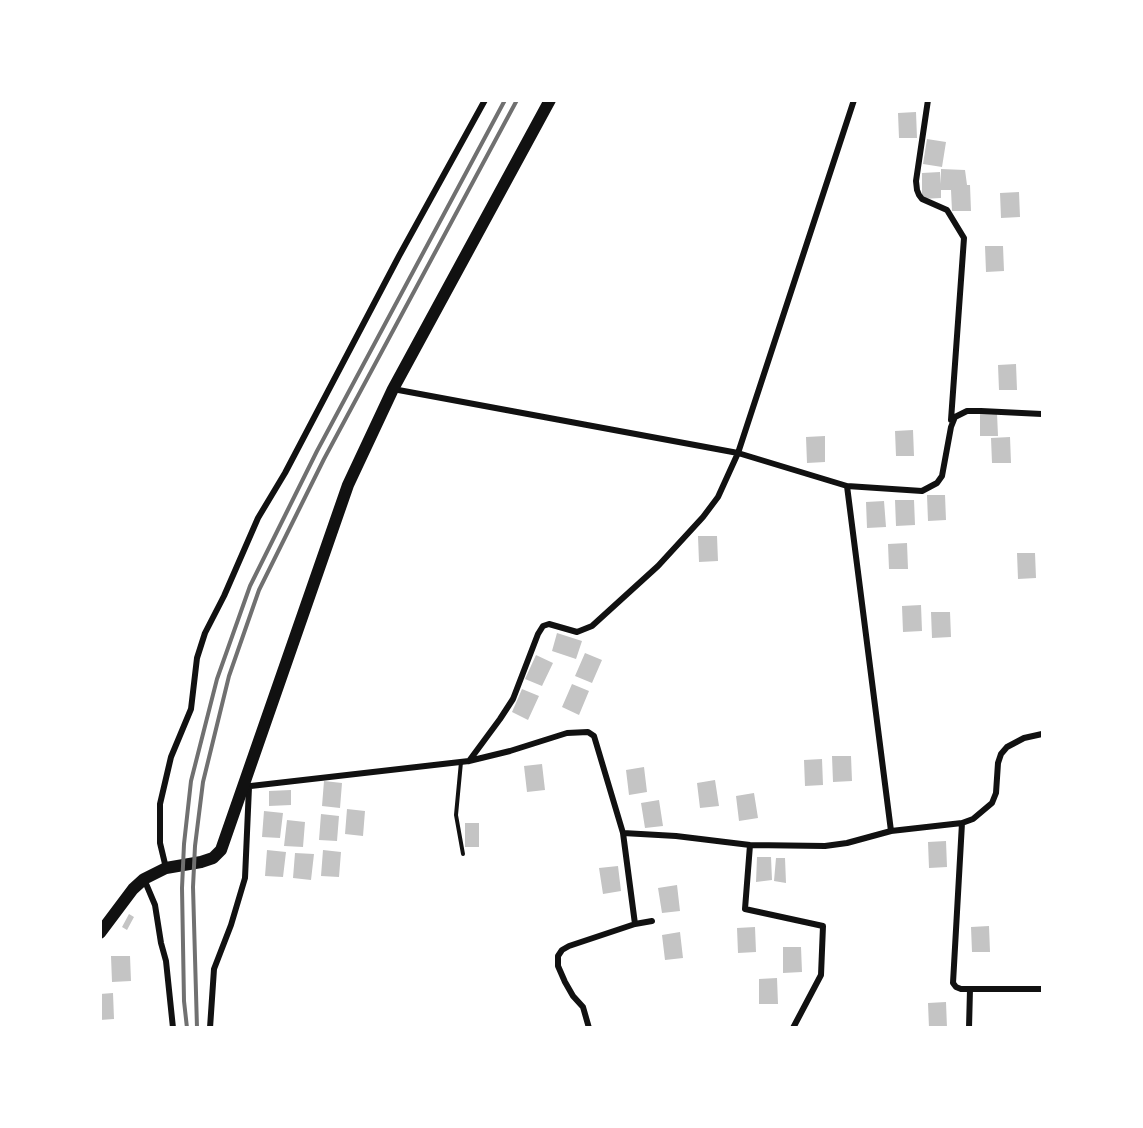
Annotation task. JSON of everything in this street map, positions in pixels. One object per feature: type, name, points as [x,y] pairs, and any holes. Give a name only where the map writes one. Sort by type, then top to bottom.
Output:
[{"type":"main road","points":[[100,933],[133,889],[144,879],[166,868],[213,858],[221,850],[246,787],[348,484],[393,389],[550,100]]},
{"type":"street","points":[[166,868],[160,843],[160,804],[171,757],[191,709],[197,658],[206,633],[258,518],[285,473],[399,256],[485,100]]},
{"type":"street","points":[[469,760],[513,699],[543,626],[549,624],[568,630],[582,631],[592,626],[658,566],[710,508],[724,485],[738,453],[854,100]]},
{"type":"street","points":[[393,389],[738,453],[847,486],[922,491],[931,487],[937,483],[945,468],[951,427],[964,238],[947,210],[922,199],[917,190],[916,181],[928,100]]},
{"type":"street","points":[[951,427],[955,417],[966,411],[1042,414]]},
{"type":"street","points":[[847,486],[891,831]]},
{"type":"street","points":[[210,1028],[214,969],[245,879],[246,787],[469,760],[510,751],[567,733],[588,732],[594,736],[623,833],[635,924]]},
{"type":"street","points":[[623,833],[676,836],[750,845],[825,846],[847,843],[891,831],[962,823],[973,819],[992,803],[996,794],[998,763],[1007,747],[1024,738],[1042,734]]},
{"type":"street","points":[[962,823],[953,983],[956,987],[970,989],[1042,989]]},
{"type":"street","points":[[750,845],[745,909],[823,926],[821,975],[793,1028]]},
{"type":"street","points":[[144,879],[155,905],[166,962],[173,1028]]},
{"type":"street","points":[[588,1028],[583,1007],[573,996],[558,966],[558,956],[569,946],[635,924],[652,921]]},
{"type":"street","points":[[969,1028],[970,989]]},
{"type":"lane","points":[[461,761],[456,815],[463,854]]},
{"type":"building","points":[[916,112],[917,138],[899,138],[898,113]]},
{"type":"building","points":[[927,139],[946,142],[942,167],[923,164]]},
{"type":"building","points":[[941,169],[965,170],[967,185],[970,185],[971,211],[952,211],[951,190],[941,190],[941,198],[922,199],[922,173],[940,172],[941,184]]},
{"type":"building","points":[[1019,192],[1020,217],[1001,218],[1000,193]]},
{"type":"building","points":[[985,246],[1003,246],[1004,271],[986,272]]},
{"type":"building","points":[[1016,364],[1017,390],[999,390],[998,365]]},
{"type":"building","points":[[980,413],[997,413],[998,436],[980,436]]},
{"type":"building","points":[[913,430],[914,456],[896,456],[895,431]]},
{"type":"building","points":[[825,436],[825,462],[807,463],[806,437]]},
{"type":"building","points":[[1010,437],[1011,463],[992,463],[991,438]]},
{"type":"building","points":[[927,495],[945,495],[946,520],[928,521]]},
{"type":"building","points":[[895,500],[914,500],[915,525],[896,526]]},
{"type":"building","points":[[884,501],[886,527],[867,528],[866,502]]},
{"type":"building","points":[[698,536],[717,536],[718,561],[699,562]]},
{"type":"building","points":[[907,543],[908,569],[889,569],[888,544]]},
{"type":"building","points":[[1017,553],[1035,553],[1036,578],[1018,579]]},
{"type":"building","points":[[921,605],[922,631],[903,632],[902,606]]},
{"type":"building","points":[[931,612],[950,612],[951,637],[932,638]]},
{"type":"building","points":[[557,633],[582,641],[576,659],[552,651]]},
{"type":"building","points":[[585,653],[602,660],[592,683],[575,676]]},
{"type":"building","points":[[536,655],[553,663],[542,686],[525,679]]},
{"type":"building","points":[[572,684],[589,691],[579,715],[562,707]]},
{"type":"building","points":[[522,689],[539,696],[528,720],[512,712]]},
{"type":"building","points":[[832,756],[851,756],[852,781],[833,782]]},
{"type":"building","points":[[822,759],[823,785],[805,786],[804,760]]},
{"type":"building","points":[[542,764],[545,790],[527,792],[524,766]]},
{"type":"building","points":[[644,767],[647,792],[629,795],[626,770]]},
{"type":"building","points":[[715,780],[719,806],[700,808],[697,783]]},
{"type":"building","points":[[324,781],[342,783],[340,808],[322,806]]},
{"type":"building","points":[[291,790],[291,805],[269,806],[269,791]]},
{"type":"building","points":[[754,793],[758,818],[739,821],[736,796]]},
{"type":"building","points":[[659,800],[663,826],[645,828],[641,803]]},
{"type":"building","points":[[347,809],[365,811],[363,836],[345,834]]},
{"type":"building","points":[[264,811],[283,813],[280,838],[262,837]]},
{"type":"building","points":[[321,814],[339,816],[337,841],[319,840]]},
{"type":"building","points":[[287,820],[305,822],[303,847],[284,846]]},
{"type":"building","points":[[465,823],[479,823],[479,847],[465,847]]},
{"type":"building","points":[[946,841],[947,867],[929,868],[928,842]]},
{"type":"building","points":[[267,850],[286,852],[283,877],[265,876]]},
{"type":"building","points":[[323,850],[341,852],[339,877],[321,876]]},
{"type":"building","points":[[295,853],[314,854],[311,880],[293,878]]},
{"type":"building","points":[[757,857],[771,857],[772,880],[756,882]]},
{"type":"building","points":[[776,858],[785,858],[786,883],[774,881]]},
{"type":"building","points":[[618,866],[621,891],[603,894],[599,868]]},
{"type":"building","points":[[677,885],[680,911],[662,913],[658,888]]},
{"type":"building","points":[[129,914],[134,917],[127,930],[122,927]]},
{"type":"building","points":[[989,926],[990,952],[972,952],[971,927]]},
{"type":"building","points":[[755,927],[756,952],[738,953],[737,928]]},
{"type":"building","points":[[680,932],[683,958],[665,960],[662,935]]},
{"type":"building","points":[[783,947],[801,947],[802,972],[783,973]]},
{"type":"building","points":[[111,956],[130,956],[131,981],[112,982]]},
{"type":"building","points":[[777,978],[778,1004],[759,1004],[759,979]]},
{"type":"building","points":[[113,993],[114,1019],[100,1020],[100,994]]},
{"type":"building","points":[[946,1002],[947,1028],[929,1028],[928,1003]]},
{"type":"railway","points":[[187,1028],[184,1001],[182,888],[184,844],[191,781],[217,679],[250,586],[317,451],[505,100]]},
{"type":"railway","points":[[197,1028],[193,887],[195,846],[203,782],[229,676],[259,590],[324,459],[517,100]]}]
